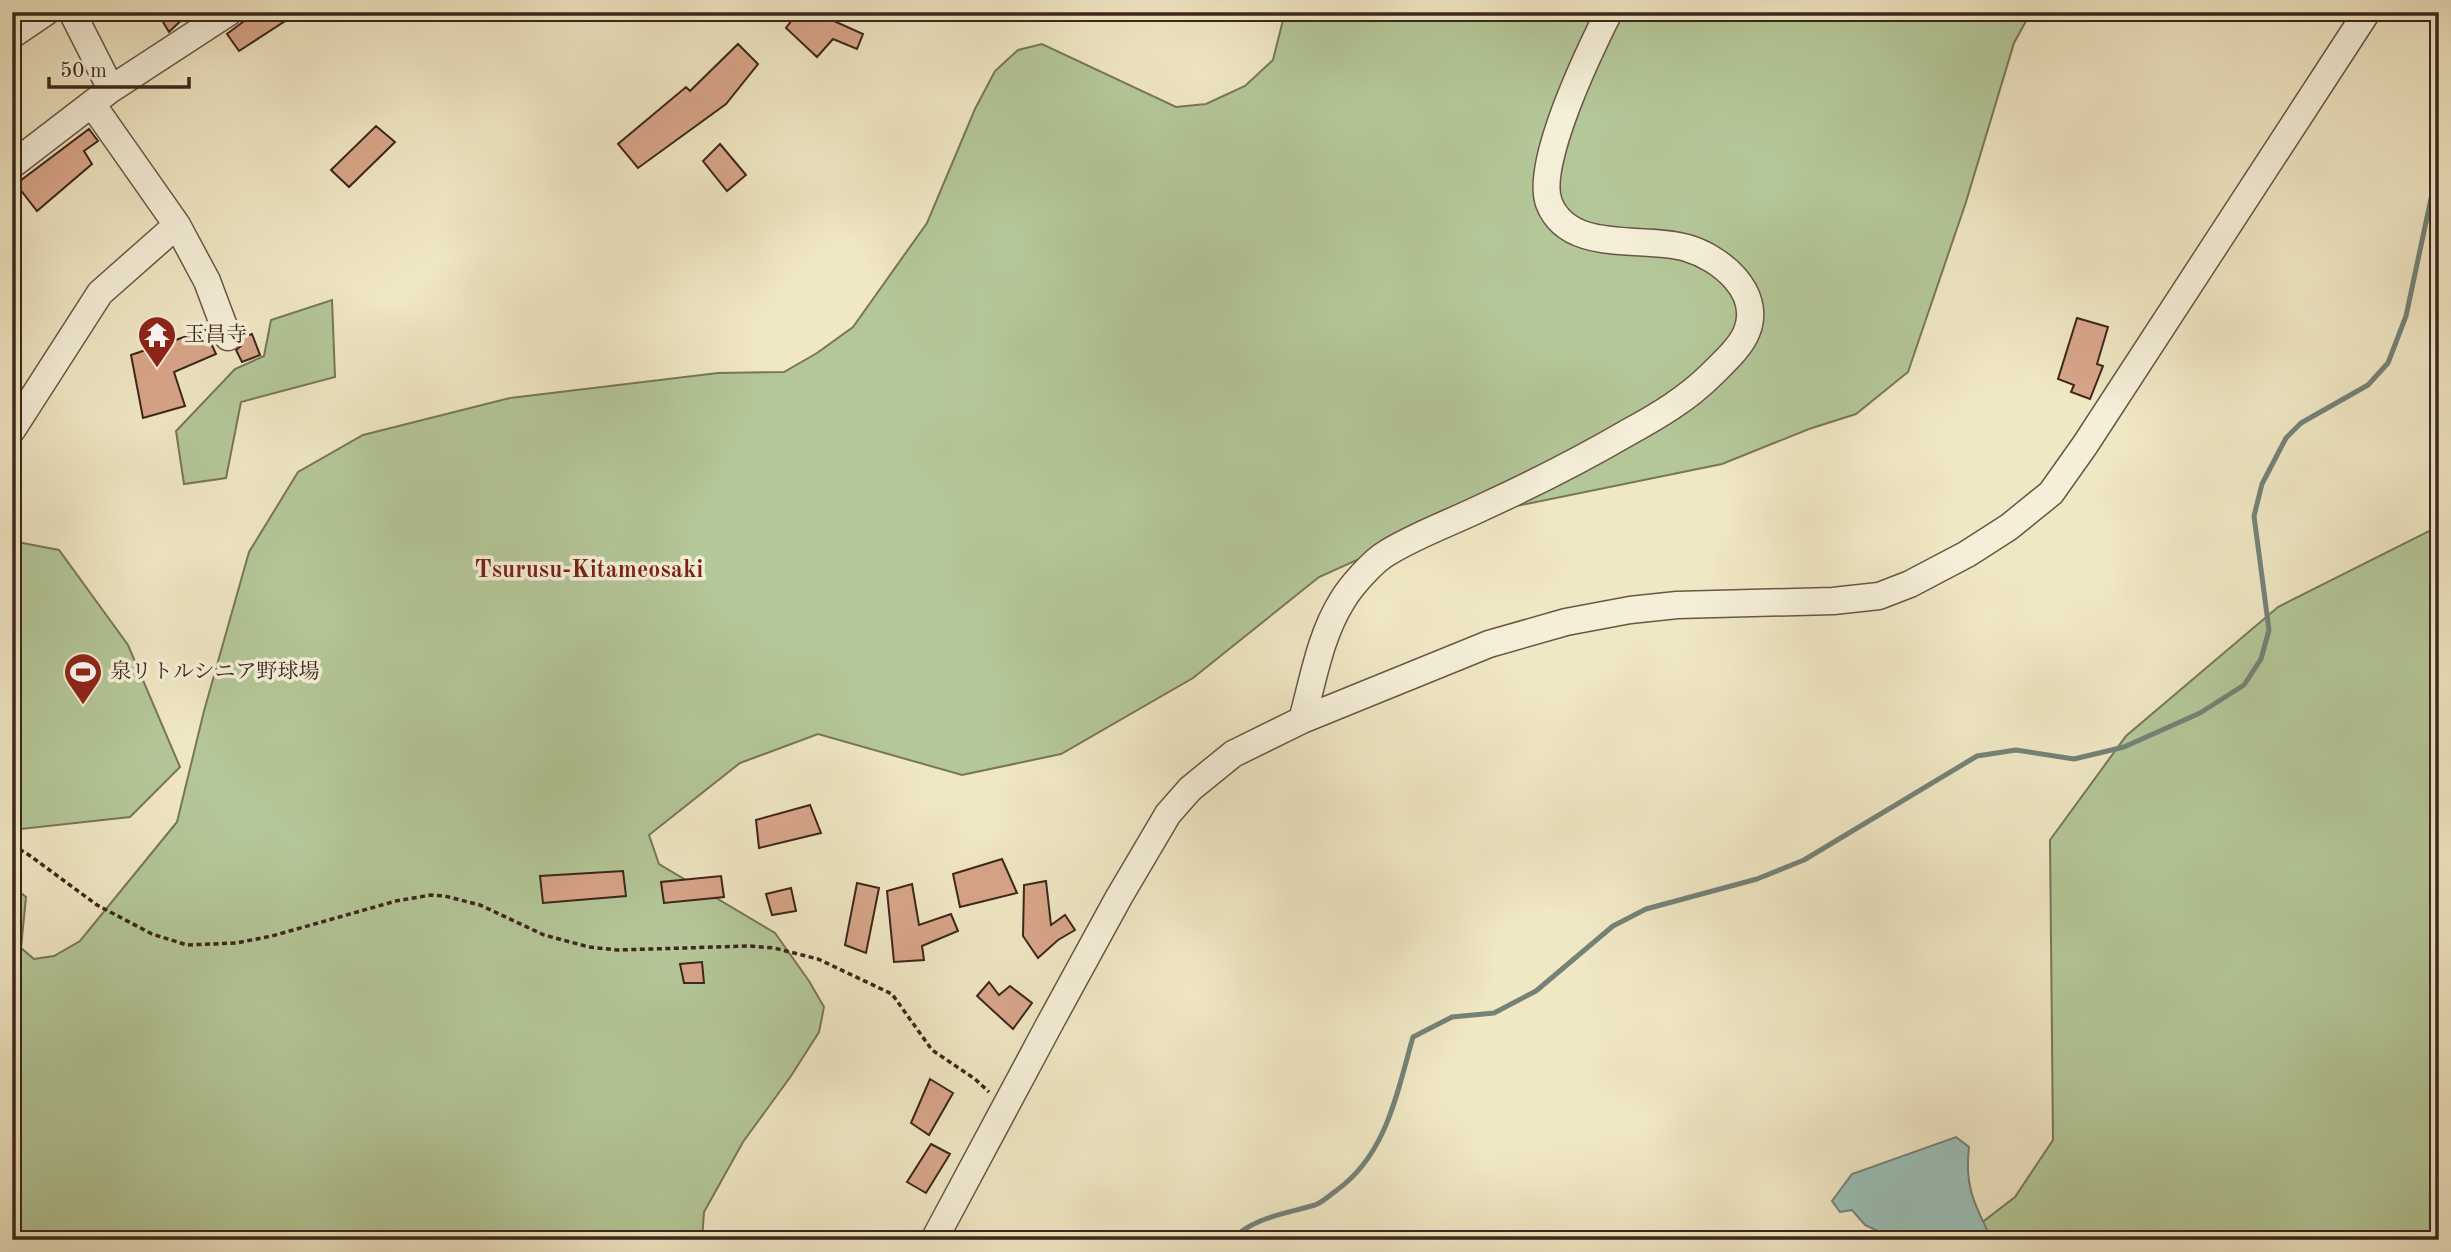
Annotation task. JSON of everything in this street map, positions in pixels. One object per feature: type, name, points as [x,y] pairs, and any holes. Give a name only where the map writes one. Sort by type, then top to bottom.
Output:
[{"type":"street","points":[[12,34],[46,12]]},
{"type":"street","points":[[72,12],[101,96],[207,281],[228,337]]},
{"type":"street","points":[[12,165],[101,96],[229,12]]},
{"type":"street","points":[[1302,720],[1328,631],[1342,600],[1385,554],[1572,465],[1676,405],[1726,360],[1746,332],[1750,305],[1742,286],[1722,267],[1686,247],[1611,240],[1582,234],[1562,223],[1549,203],[1546,186],[1553,148],[1572,92],[1609,12]]},
{"type":"street","points":[[934,1240],[1113,909],[1168,814],[1190,789],[1233,754],[1302,720],[1489,644],[1566,622],[1630,610],[1677,605],[1833,601],[1879,596],[1922,578],[2009,527],[2050,493],[2085,445],[2367,12]]},
{"type":"street","points":[[12,430],[100,293],[177,225]]},
{"type":"path","points":[[12,845],[97,905],[152,934],[187,945],[236,943],[272,936],[396,901],[431,895],[480,905],[544,935],[589,947],[617,950],[750,946],[774,948],[818,959],[891,994],[932,1050],[975,1079],[1006,1107]]},
{"type":"green space","points":[[1285,12],[2031,12],[2014,43],[1966,202],[1908,372],[1856,414],[1809,429],[1722,464],[1443,521],[1319,577],[1193,678],[1061,754],[962,775],[818,734],[740,763],[649,835],[659,864],[775,933],[824,1007],[819,1032],[743,1142],[704,1212],[702,1240],[12,1240],[12,886],[26,897],[21,948],[34,959],[54,956],[80,941],[177,822],[204,711],[249,552],[298,472],[363,435],[510,398],[718,373],[784,372],[817,353],[853,327],[927,223],[975,109],[995,71],[1018,50],[1042,44],[1176,107],[1206,104],[1245,86],[1273,60]]},
{"type":"green space","points":[[332,300],[335,377],[241,402],[226,478],[184,484],[176,431],[235,369],[264,356],[271,320]]},
{"type":"green space","points":[[2439,526],[2439,1240],[1959,1240],[2015,1197],[2053,1140],[2050,840],[2126,736],[2278,607]]},
{"type":"green space","name":"泉リトルシニア野球場","points":[[12,541],[59,550],[128,645],[180,767],[130,817],[12,830]]},
{"type":"water","points":[[1956,1137],[1969,1147],[1968,1173],[1972,1195],[1992,1240],[1889,1240],[1884,1234],[1865,1225],[1852,1210],[1840,1212],[1832,1201],[1852,1174]]},
{"type":"building","points":[[157,12],[190,12],[169,32]]},
{"type":"building","points":[[256,12],[299,12],[239,51],[227,34]]},
{"type":"building","points":[[798,12],[814,12],[863,34],[857,49],[833,39],[817,57],[786,28]]},
{"type":"building","points":[[738,44],[758,64],[726,104],[638,168],[618,144],[686,87],[690,91]]},
{"type":"building","points":[[376,126],[395,142],[349,187],[331,170]]},
{"type":"building","points":[[89,129],[98,141],[84,151],[92,164],[37,211],[16,184]]},
{"type":"building","points":[[720,144],[746,175],[727,191],[703,161]]},
{"type":"building","points":[[2077,318],[2108,327],[2097,364],[2103,366],[2090,399],[2071,392],[2074,385],[2058,379]]},
{"type":"building","points":[[205,330],[216,354],[174,372],[185,406],[143,418],[131,355]]},
{"type":"building","points":[[252,334],[260,355],[242,362],[236,350],[241,346],[243,337]]},
{"type":"building","points":[[810,805],[821,833],[759,848],[756,820]]},
{"type":"building","points":[[1002,859],[1017,893],[960,907],[953,874]]},
{"type":"building","points":[[623,871],[626,896],[543,903],[540,876]]},
{"type":"building","points":[[721,876],[724,897],[664,903],[661,882]]},
{"type":"building","points":[[1046,881],[1051,925],[1065,915],[1075,930],[1058,940],[1038,958],[1023,936],[1024,885]]},
{"type":"building","points":[[857,883],[879,888],[866,953],[845,945]]},
{"type":"building","points":[[912,884],[919,925],[951,914],[958,931],[922,946],[924,960],[894,962],[887,891]]},
{"type":"building","points":[[791,888],[796,911],[772,915],[766,894]]},
{"type":"building","points":[[702,962],[704,983],[684,983],[680,964]]},
{"type":"building","points":[[989,982],[999,995],[1010,986],[1032,1003],[1013,1029],[977,996]]},
{"type":"building","points":[[930,1079],[953,1093],[929,1135],[911,1123]]},
{"type":"building","points":[[931,1144],[950,1154],[926,1193],[907,1182]]},
{"type":"waterway","points":[[1231,1240],[1260,1221],[1318,1204],[1354,1175],[1368,1159],[1388,1121],[1413,1037],[1452,1017],[1494,1013],[1536,991],[1613,926],[1646,909],[1757,879],[1804,860],[1977,756],[2016,750],[2074,759],[2124,747],[2200,713],[2244,685],[2261,659],[2269,630],[2254,516],[2262,484],[2286,438],[2301,423],[2368,385],[2388,363],[2406,316],[2439,161]]},
{"type":"place","name":"玉昌寺","points":[[157,369]]},
{"type":"place","name":"泉リトルシニア野球場","points":[[83,706]]},
{"type":"district","name":"Tsurusu-Kitameosaki","points":[[589,571]]}]
